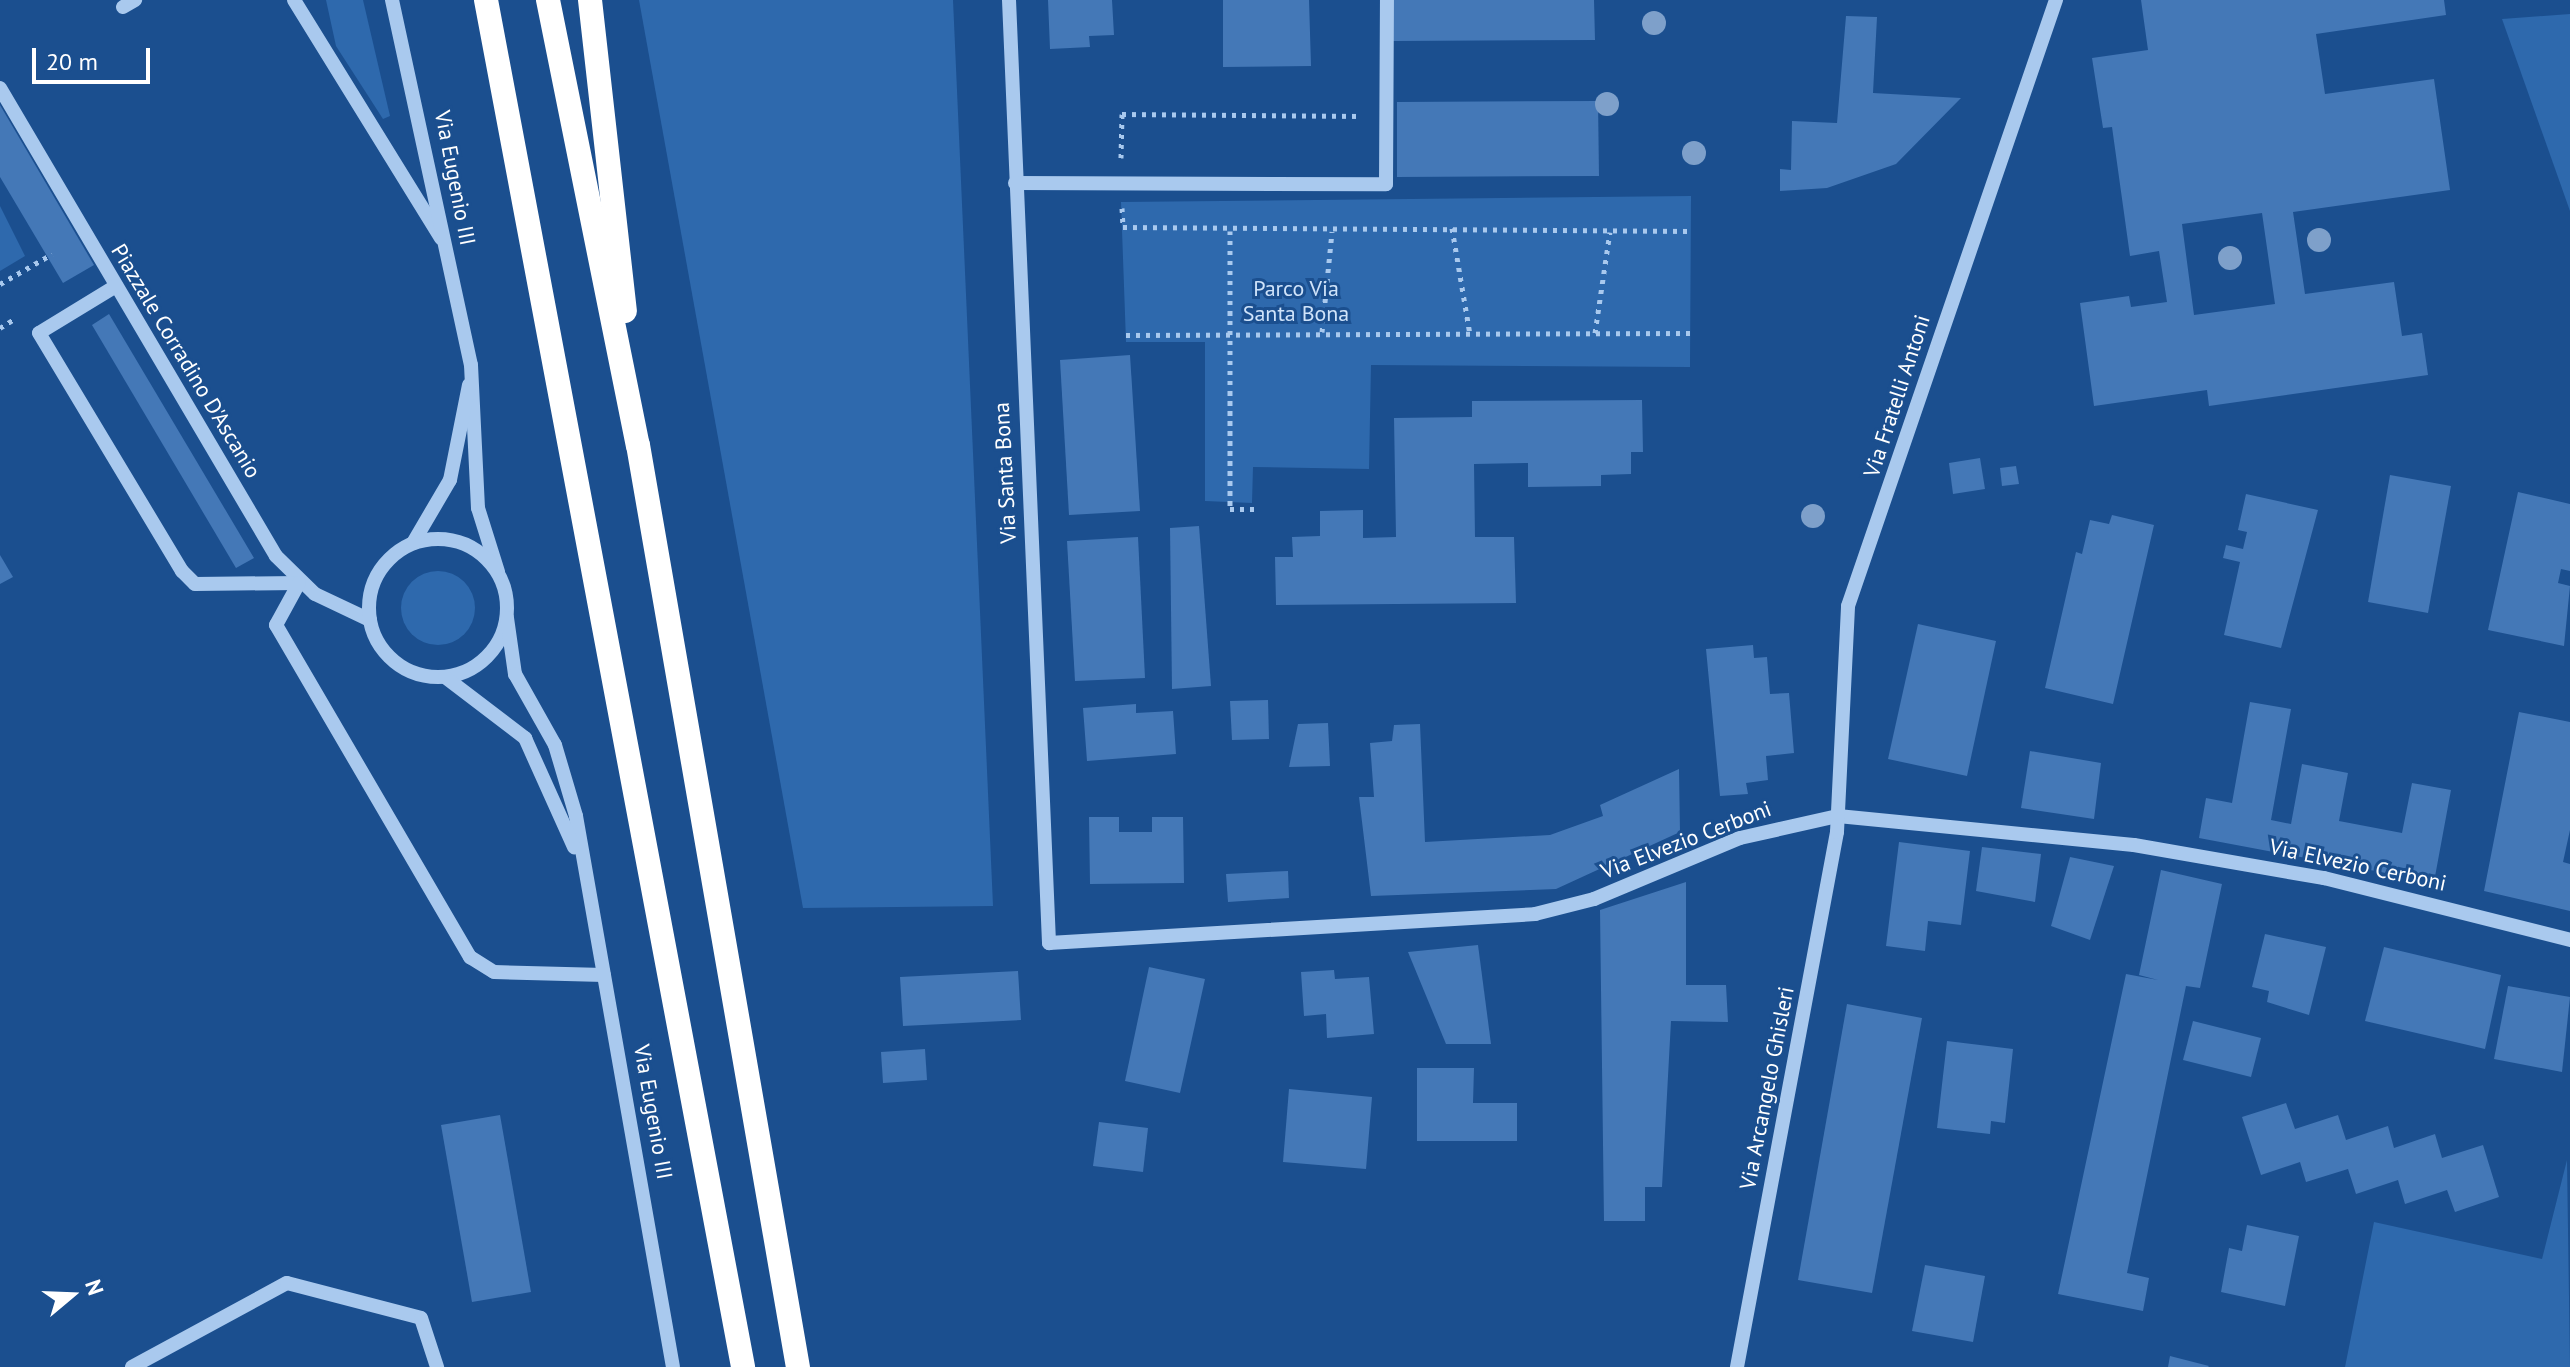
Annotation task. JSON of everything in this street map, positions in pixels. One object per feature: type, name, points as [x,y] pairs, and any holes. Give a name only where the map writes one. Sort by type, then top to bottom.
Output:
[{"type":"highway","points":[[486,0],[743,1367]]},
{"type":"highway","points":[[548,0],[638,445],[798,1367]]},
{"type":"highway","points":[[590,0],[638,445]]},
{"type":"street","points":[[294,0],[446,246]]},
{"type":"street","name":"Via Eugenio III","points":[[392,0],[471,365],[478,508],[498,572]]},
{"type":"street","name":"Via Santa Bona","points":[[1009,0],[1049,943]]},
{"type":"street","points":[[1015,183],[1386,184],[1387,0]]},
{"type":"street","name":"Via Fratelli Antoni","points":[[1838,816],[1848,606],[2056,0]]},
{"type":"street","name":"Piazzale Corradino D'Ascanio","points":[[0,88],[116,286],[299,583]]},
{"type":"street","points":[[116,286],[39,333],[182,571],[195,584],[299,583],[370,620],[397,664],[445,677],[479,666],[507,618],[498,572],[461,542],[413,543],[378,574],[370,620]]},
{"type":"street","name":"Via Eugenio III","points":[[413,543],[456,462],[471,365]]},
{"type":"street","points":[[299,583],[276,625],[470,957],[494,972],[604,975]]},
{"type":"street","name":"Via Eugenio III","points":[[507,618],[515,674],[568,783],[673,1367]]},
{"type":"street","name":"Via Eugenio III","points":[[445,677],[525,738],[581,866]]},
{"type":"street","name":"Via Elvezio Cerboni","points":[[1049,943],[1535,914],[1594,899],[1740,838],[1838,816],[2150,848],[2324,878],[2570,940]]},
{"type":"street","name":"Via Arcangelo Ghisleri","points":[[1737,1367],[1838,816]]},
{"type":"street","points":[[132,1367],[287,1283],[421,1318],[437,1367]]},
{"type":"path","points":[[1362,101],[1362,116],[1122,114],[1123,227],[1230,231],[1452,228],[1690,231]]},
{"type":"path","points":[[1452,228],[1470,334]]},
{"type":"path","points":[[1230,231],[1233,331],[1230,509],[1260,509]]},
{"type":"path","points":[[1322,332],[1332,231]]},
{"type":"path","points":[[1595,334],[1610,232]]},
{"type":"path","points":[[0,284],[52,254]]},
{"type":"path","points":[[1126,335],[1233,331],[1692,333]]},
{"type":"green space","points":[[326,0],[363,0],[390,116],[383,119],[336,46]]},
{"type":"green space","points":[[639,0],[953,0],[993,906],[803,908]]},
{"type":"green space","points":[[2570,14],[2570,211],[2502,19]]},
{"type":"green space","name":"Parco Via Santa Bona","points":[[1691,196],[1690,367],[1371,365],[1369,469],[1253,467],[1252,503],[1205,501],[1205,342],[1126,342],[1121,202]]},
{"type":"green space","points":[[0,206],[25,256],[0,271]]},
{"type":"green space","points":[[431,571],[445,571],[459,577],[469,587],[475,608],[469,629],[459,639],[445,645],[431,645],[417,639],[407,629],[401,615],[401,601],[407,587],[417,577]]},
{"type":"green space","points":[[2567,1160],[2570,1367],[2345,1367],[2374,1222],[2542,1259]]},
{"type":"building","points":[[1048,0],[1112,0],[1114,35],[1089,36],[1090,47],[1050,49]]},
{"type":"building","points":[[1223,0],[1309,0],[1311,66],[1223,67]]},
{"type":"building","points":[[1392,0],[1594,0],[1595,40],[1393,41]]},
{"type":"building","points":[[2141,0],[2444,0],[2446,15],[2316,34],[2325,94],[2434,79],[2450,190],[2293,212],[2305,294],[2394,282],[2402,336],[2422,333],[2428,375],[2209,406],[2207,390],[2094,406],[2080,303],[2129,296],[2131,307],[2167,302],[2159,251],[2130,256],[2112,127],[2103,128],[2092,58],[2148,50]],"holes":[[[2262,213],[2275,304],[2194,315],[2182,224]]]},
{"type":"building","points":[[1846,16],[1877,17],[1873,93],[1961,98],[1896,164],[1827,188],[1780,191],[1780,169],[1791,170],[1792,121],[1837,123]]},
{"type":"building","points":[[1598,101],[1599,176],[1397,177],[1397,102]]},
{"type":"building","points":[[0,105],[94,265],[63,283],[0,177]]},
{"type":"building","points":[[109,314],[254,558],[236,568],[92,325]]},
{"type":"building","points":[[1130,355],[1140,511],[1069,515],[1060,360]]},
{"type":"building","points":[[1642,400],[1643,452],[1631,452],[1631,474],[1601,475],[1601,486],[1528,487],[1528,463],[1474,464],[1475,537],[1514,537],[1516,603],[1276,605],[1275,557],[1293,557],[1292,537],[1320,536],[1320,511],[1363,510],[1363,538],[1396,537],[1394,418],[1472,417],[1472,401]]},
{"type":"building","points":[[1980,458],[1985,489],[1953,494],[1949,463]]},
{"type":"building","points":[[2016,466],[2019,484],[2002,486],[2000,468]]},
{"type":"building","points":[[2390,475],[2451,486],[2428,613],[2368,602]]},
{"type":"building","points":[[2518,492],[2570,504],[2570,571],[2561,569],[2558,583],[2570,586],[2564,646],[2488,630]]},
{"type":"building","points":[[2246,494],[2318,510],[2281,648],[2224,635],[2240,562],[2223,558],[2226,545],[2243,549],[2247,532],[2238,530]]},
{"type":"building","points":[[2112,515],[2154,525],[2113,704],[2045,688],[2076,552],[2082,554],[2090,520],[2109,524]]},
{"type":"building","points":[[1199,526],[1211,686],[1172,689],[1170,528]]},
{"type":"building","points":[[1138,537],[1145,678],[1075,681],[1067,541]]},
{"type":"building","points":[[0,555],[13,577],[0,584]]},
{"type":"building","points":[[1918,624],[1996,641],[1967,776],[1888,759]]},
{"type":"building","points":[[1753,645],[1754,658],[1767,657],[1770,694],[1789,693],[1794,753],[1766,756],[1768,780],[1746,783],[1748,794],[1720,796],[1706,649]]},
{"type":"building","points":[[1268,700],[1269,739],[1232,740],[1230,701]]},
{"type":"building","points":[[2250,702],[2291,709],[2271,820],[2291,824],[2302,764],[2348,773],[2339,821],[2402,833],[2412,783],[2451,790],[2434,882],[2199,838],[2206,798],[2232,803]]},
{"type":"building","points":[[1136,704],[1136,713],[1173,711],[1176,754],[1087,761],[1083,708]]},
{"type":"building","points":[[2519,712],[2570,722],[2570,830],[2563,862],[2570,864],[2570,911],[2484,891]]},
{"type":"building","points":[[1328,723],[1330,766],[1289,767],[1298,724]]},
{"type":"building","points":[[1420,724],[1425,842],[1550,835],[1603,816],[1600,805],[1679,769],[1680,832],[1556,889],[1371,896],[1359,797],[1374,797],[1370,743],[1392,741],[1394,725]]},
{"type":"building","points":[[2030,751],[2101,763],[2094,819],[2021,808]]},
{"type":"building","points":[[1089,817],[1119,817],[1119,832],[1152,832],[1152,817],[1183,817],[1184,883],[1090,884]]},
{"type":"building","points":[[1899,842],[1970,851],[1961,925],[1928,921],[1925,951],[1886,946]]},
{"type":"building","points":[[1982,847],[2041,854],[2035,902],[1976,891]]},
{"type":"building","points":[[2070,857],[2114,866],[2090,940],[2051,926]]},
{"type":"building","points":[[2161,870],[2222,884],[2200,988],[2186,986],[2127,1273],[2149,1278],[2143,1311],[2058,1294],[2126,974],[2158,980],[2139,975]]},
{"type":"building","points":[[1288,871],[1289,898],[1228,902],[1226,874]]},
{"type":"building","points":[[1686,882],[1686,985],[1726,985],[1728,1022],[1671,1021],[1662,1187],[1645,1187],[1645,1221],[1604,1221],[1600,910]]},
{"type":"building","points":[[2265,934],[2326,947],[2309,1015],[2267,1002],[2269,991],[2252,987]]},
{"type":"building","points":[[1478,945],[1491,1044],[1446,1044],[1408,952]]},
{"type":"building","points":[[2384,947],[2501,975],[2485,1049],[2365,1021]]},
{"type":"building","points":[[1149,967],[1205,979],[1180,1093],[1125,1081]]},
{"type":"building","points":[[1334,970],[1335,979],[1369,977],[1374,1034],[1327,1038],[1326,1014],[1304,1016],[1301,972]]},
{"type":"building","points":[[1018,971],[1021,1020],[903,1026],[900,977]]},
{"type":"building","points":[[2508,986],[2570,997],[2562,1072],[2494,1059]]},
{"type":"building","points":[[1847,1004],[1922,1018],[1872,1293],[1798,1280]]},
{"type":"building","points":[[2193,1021],[2261,1038],[2251,1077],[2183,1060]]},
{"type":"building","points":[[1947,1041],[2013,1049],[2005,1123],[1991,1121],[1990,1134],[1937,1128]]},
{"type":"building","points":[[925,1049],[927,1080],[883,1083],[881,1052]]},
{"type":"building","points":[[1417,1068],[1474,1068],[1473,1103],[1517,1103],[1517,1141],[1417,1141]]},
{"type":"building","points":[[1289,1089],[1372,1097],[1366,1169],[1283,1162]]},
{"type":"building","points":[[2286,1103],[2295,1129],[2338,1115],[2346,1140],[2388,1126],[2394,1148],[2435,1134],[2442,1158],[2483,1145],[2499,1197],[2455,1212],[2447,1190],[2405,1204],[2398,1180],[2356,1194],[2348,1169],[2306,1182],[2300,1162],[2261,1175],[2242,1117]]},
{"type":"building","points":[[500,1115],[531,1292],[472,1302],[441,1125]]},
{"type":"building","points":[[1099,1122],[1148,1128],[1143,1172],[1093,1166]]},
{"type":"building","points":[[2247,1225],[2299,1236],[2285,1306],[2221,1292],[2229,1248],[2242,1251]]},
{"type":"building","points":[[1925,1265],[1985,1276],[1973,1342],[1912,1331]]},
{"type":"building","points":[[2170,1356],[2209,1366],[2168,1367]]}]
